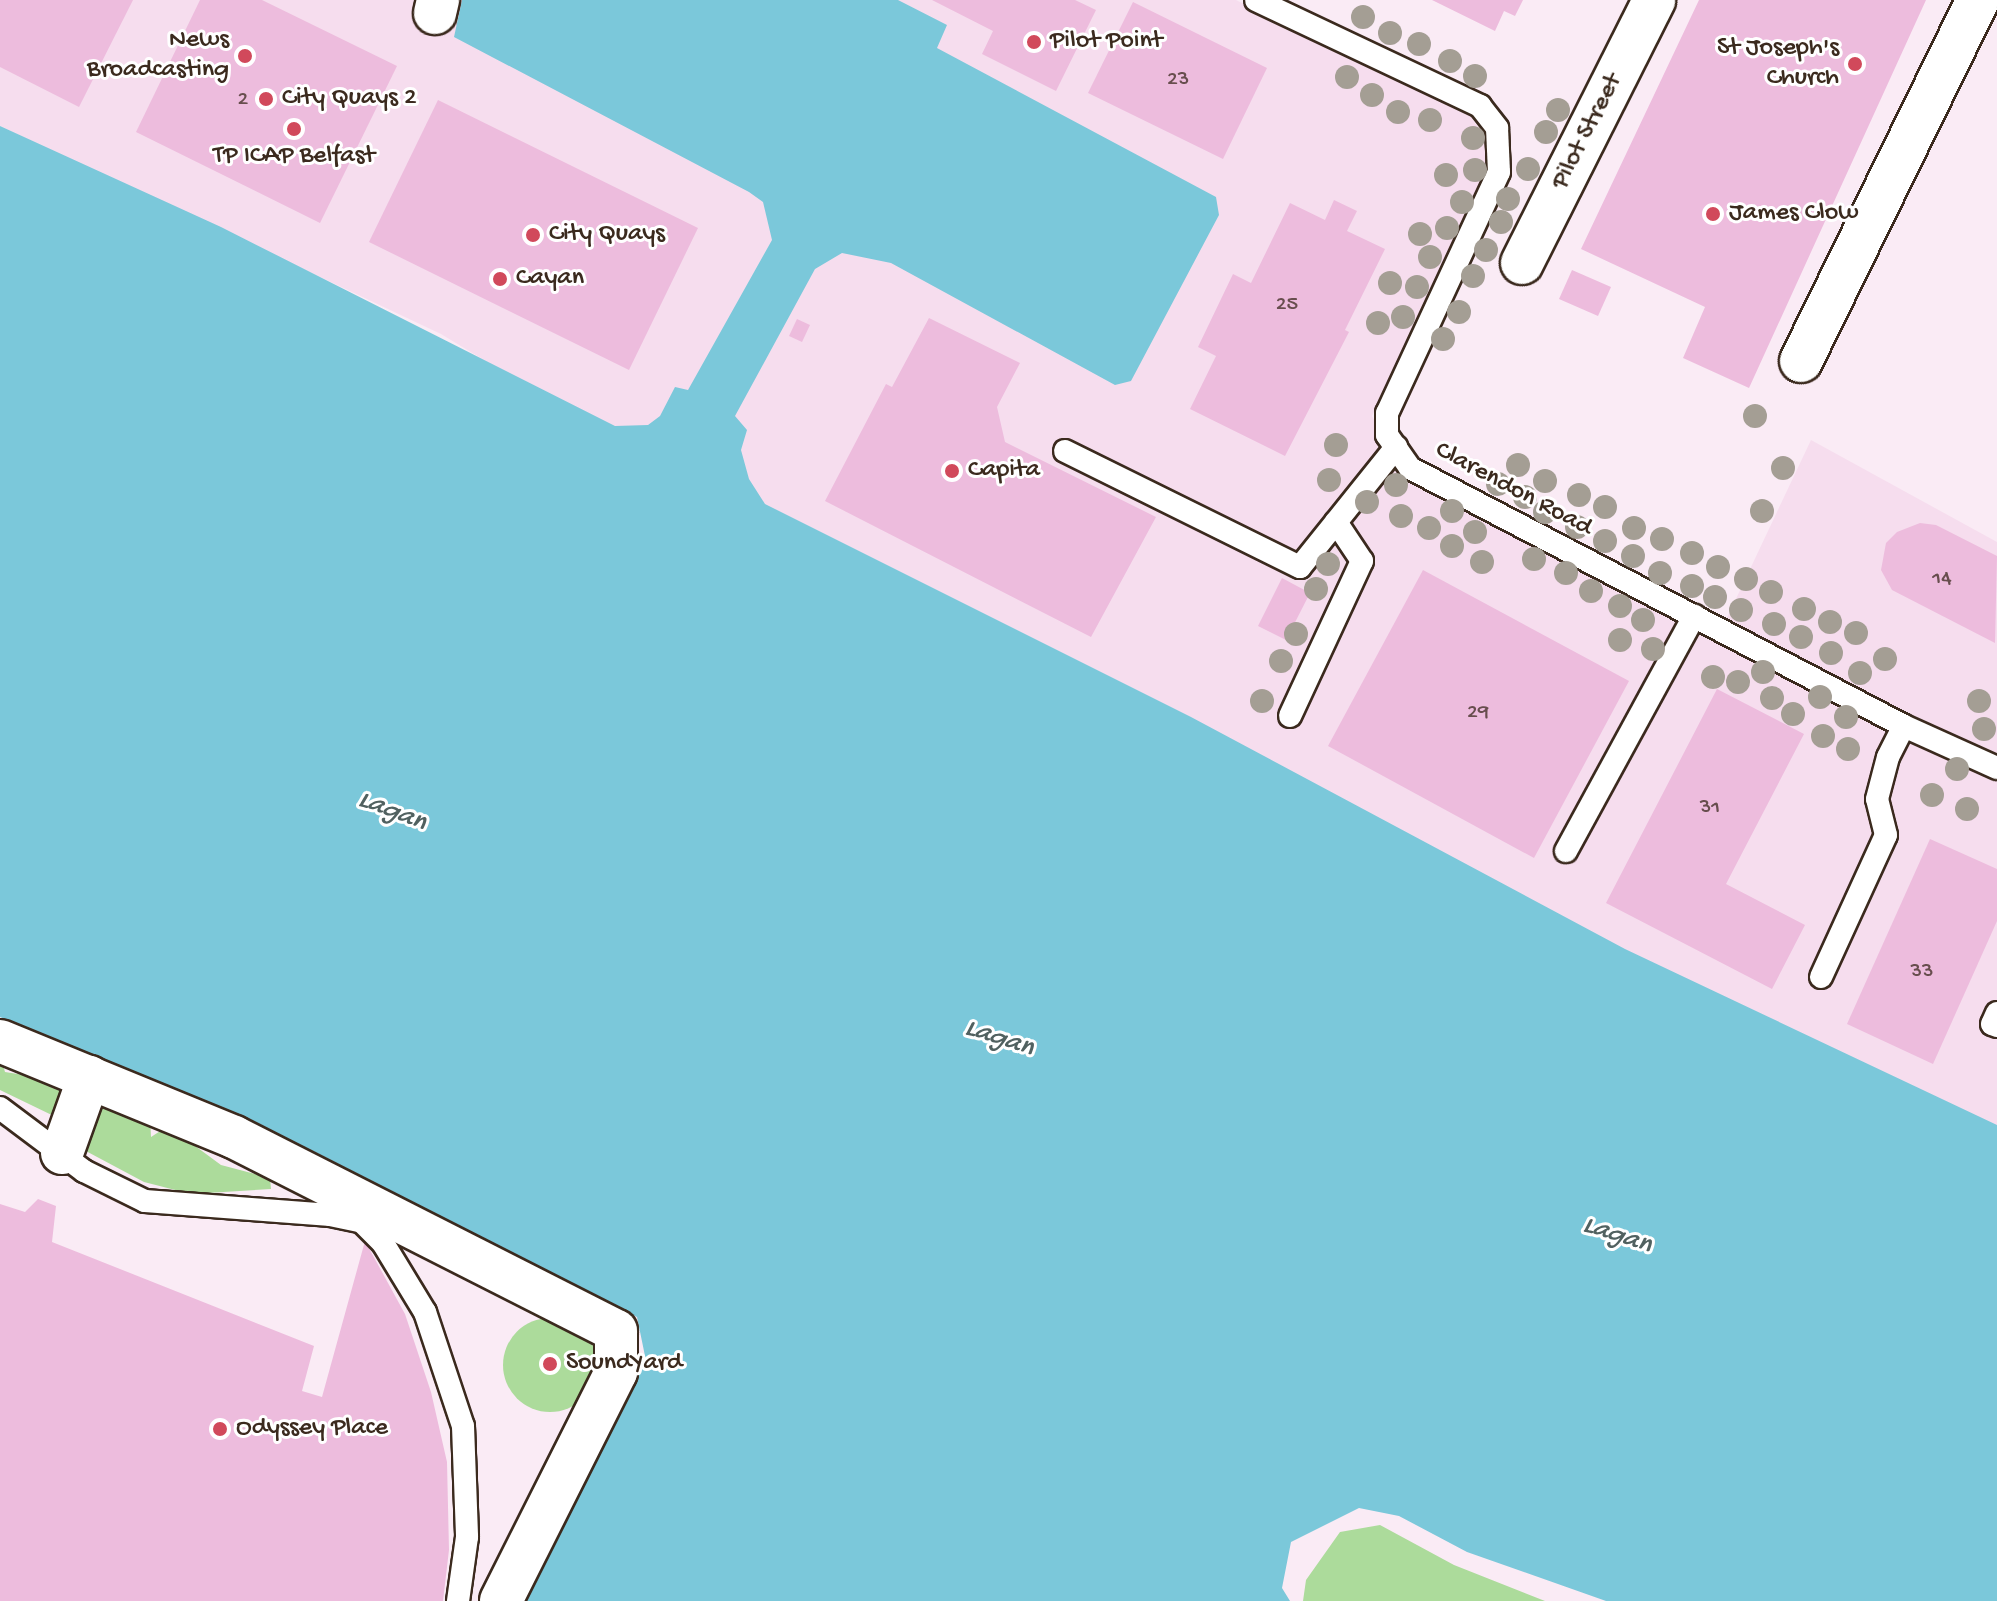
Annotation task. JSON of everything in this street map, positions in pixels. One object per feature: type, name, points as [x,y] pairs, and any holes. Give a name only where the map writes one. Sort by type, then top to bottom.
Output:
[{"type":"street","name":"Pilot Street","points":[[1522,263],[1654,0]]},
{"type":"street","points":[[1801,361],[1978,0]]},
{"type":"street","points":[[0,1041],[234,1137],[616,1331],[616,1372],[501,1601]]},
{"type":"street","points":[[62,1153],[89,1077]]},
{"type":"lane","name":"Clarendon Road","points":[[1256,0],[1480,106],[1497,128],[1499,172],[1387,413],[1387,435],[1410,468],[1904,726],[1997,768]]},
{"type":"lane","points":[[1065,451],[1300,567],[1396,447]]},
{"type":"lane","points":[[1290,716],[1362,561],[1336,522]]},
{"type":"lane","points":[[1566,851],[1694,616]]},
{"type":"lane","points":[[1821,977],[1886,835],[1877,799],[1888,757],[1904,726]]},
{"type":"lane","points":[[0,1108],[84,1171],[145,1201],[330,1215],[362,1222],[383,1243],[425,1312],[463,1426],[467,1537],[458,1601]]},
{"type":"shaded area","points":[[0,0],[477,0],[765,185],[783,241],[697,397],[655,435],[616,440],[441,334],[0,126]]},
{"type":"shaded area","points":[[850,0],[1236,0],[1469,115],[1483,133],[1488,170],[1372,416],[1401,470],[1717,639],[1811,440],[1997,542],[1997,1141],[759,518],[719,424]]},
{"type":"green space","points":[[0,1054],[5,1072],[62,1081],[60,1119],[0,1090]]},
{"type":"green space","points":[[105,1096],[150,1116],[151,1137],[168,1126],[221,1165],[270,1178],[271,1189],[191,1194],[144,1182],[84,1150]]},
{"type":"green space","points":[[550,1318],[568,1321],[583,1332],[594,1347],[597,1365],[594,1383],[583,1398],[568,1409],[550,1412],[532,1409],[517,1398],[506,1383],[503,1365],[506,1347],[517,1332],[532,1321]]},
{"type":"green space","points":[[1380,1525],[1454,1565],[1545,1601],[1303,1601],[1306,1580],[1340,1532]]},
{"type":"water","name":"Lagan","points":[[462,0],[898,0],[947,25],[937,48],[1216,197],[1219,215],[1131,381],[1115,385],[891,263],[842,253],[815,269],[735,416],[747,430],[741,450],[749,479],[765,504],[1191,717],[1625,949],[1997,1125],[1997,1601],[1606,1601],[1467,1552],[1399,1516],[1359,1508],[1291,1542],[1282,1588],[1290,1601],[520,1601],[645,1356],[637,1317],[313,1151],[0,1017],[0,126],[221,227],[615,426],[648,425],[660,416],[675,387],[688,390],[772,240],[763,202],[749,192],[454,37]]},
{"type":"building","points":[[0,0],[133,0],[79,107],[0,67]]},
{"type":"building","name":"City Quays 2","points":[[200,0],[262,0],[397,66],[320,223],[136,132]]},
{"type":"building","name":"Pilot Point","points":[[932,0],[1075,0],[1096,10],[1056,91],[982,54],[993,31]]},
{"type":"building","points":[[1432,0],[1523,0],[1515,16],[1504,11],[1495,31]]},
{"type":"building","points":[[1699,0],[1926,0],[1749,388],[1683,358],[1705,307],[1581,249]]},
{"type":"building","points":[[1133,2],[1267,68],[1223,159],[1088,93]]},
{"type":"building","name":"City Quays","points":[[438,100],[698,228],[629,370],[369,242]]},
{"type":"building","points":[[1334,200],[1357,211],[1347,231],[1385,249],[1345,330],[1349,332],[1285,456],[1190,409],[1216,356],[1198,347],[1233,274],[1251,283],[1290,203],[1325,220]]},
{"type":"building","points":[[1572,270],[1611,287],[1598,316],[1559,299]]},
{"type":"building","name":"Capita","points":[[929,318],[1020,363],[997,407],[1005,442],[1156,517],[1091,637],[825,501],[886,384],[892,387]]},
{"type":"building","points":[[797,319],[810,325],[802,342],[789,336]]},
{"type":"building","points":[[1920,523],[1936,525],[1997,556],[1995,643],[1892,590],[1881,570],[1886,543],[1897,532]]},
{"type":"building","points":[[1423,570],[1629,681],[1534,858],[1328,746]]},
{"type":"building","points":[[1282,578],[1310,593],[1286,640],[1258,626]]},
{"type":"building","points":[[1717,689],[1804,734],[1726,884],[1805,925],[1772,989],[1606,903]]},
{"type":"building","points":[[1930,839],[1997,869],[1997,921],[1933,1064],[1847,1024]]},
{"type":"building","name":"Odyssey Place","points":[[38,1199],[56,1206],[52,1242],[314,1346],[302,1391],[322,1397],[365,1241],[405,1314],[431,1392],[447,1462],[449,1550],[443,1601],[0,1601],[0,1204],[25,1212]]},
{"type":"place","name":"Pilot Point","points":[[1034,42]]},
{"type":"place","name":"News Broadcasting","points":[[245,56]]},
{"type":"place","name":"St Joseph's Church","points":[[1855,64]]},
{"type":"place","name":"City Quays 2","points":[[266,99]]},
{"type":"place","name":"TP ICAP Belfast","points":[[294,129]]},
{"type":"place","name":"James Clow","points":[[1713,214]]},
{"type":"place","name":"City Quays","points":[[533,235]]},
{"type":"place","name":"Cayan","points":[[500,279]]},
{"type":"place","name":"Capita","points":[[952,471]]},
{"type":"place","name":"SoundYard","points":[[550,1364]]},
{"type":"place","name":"Odyssey Place","points":[[220,1429]]}]
